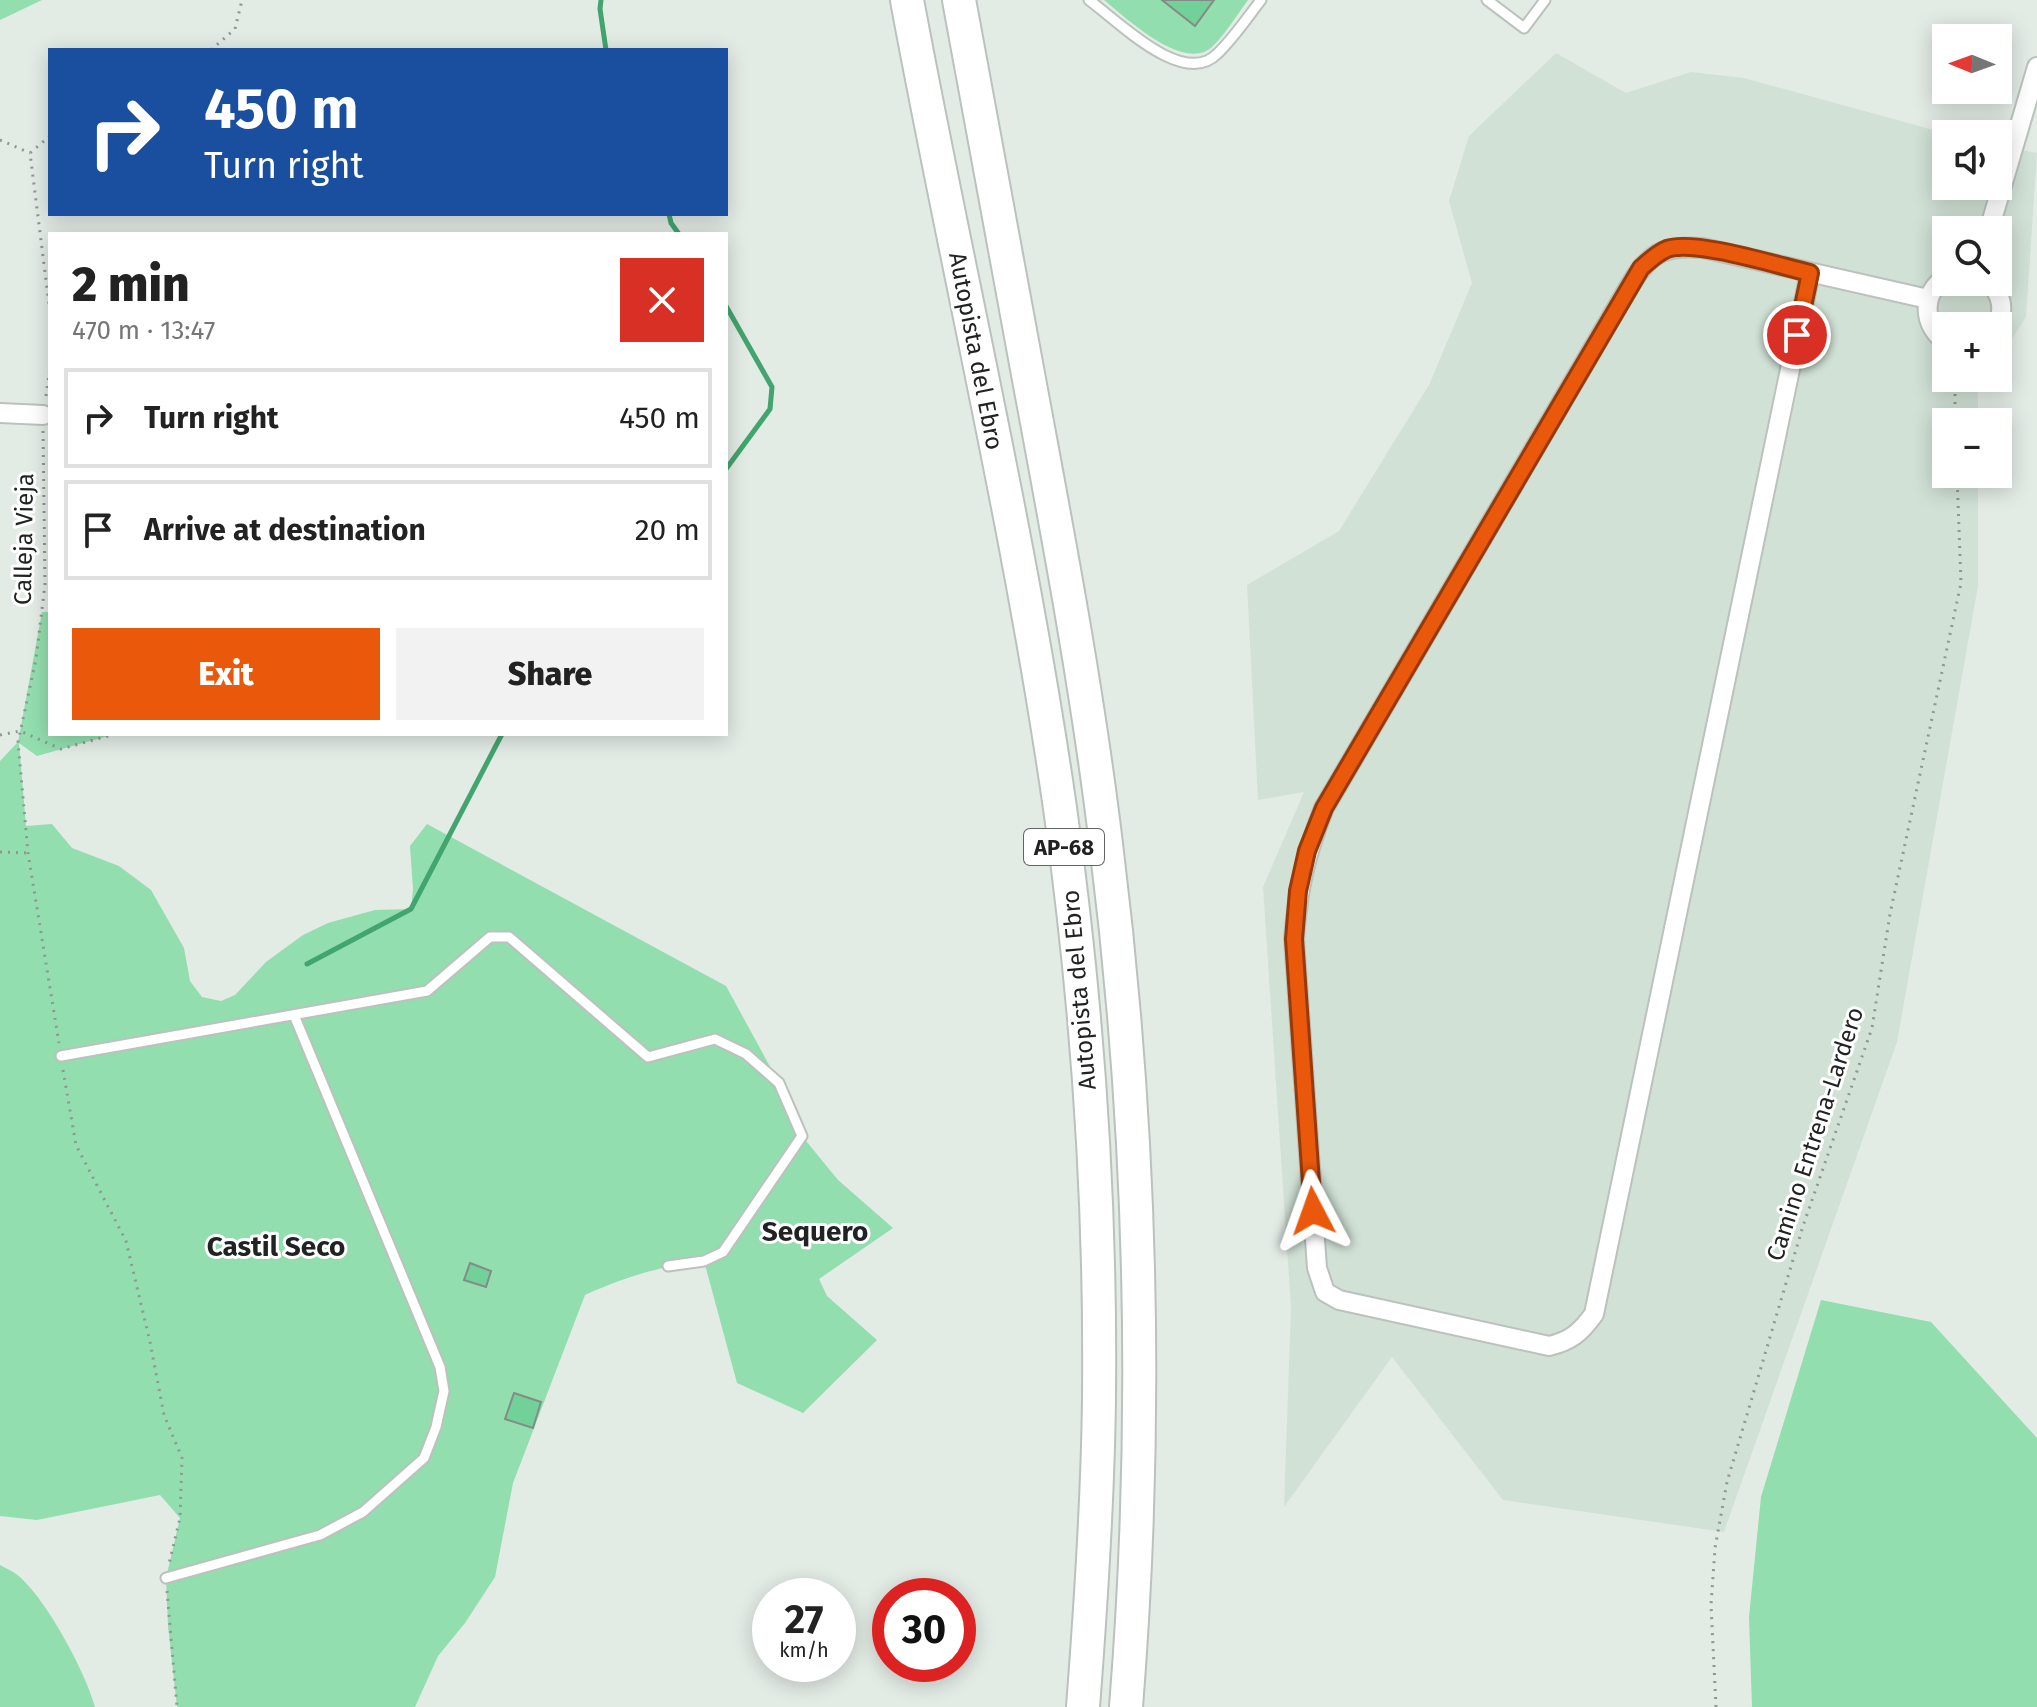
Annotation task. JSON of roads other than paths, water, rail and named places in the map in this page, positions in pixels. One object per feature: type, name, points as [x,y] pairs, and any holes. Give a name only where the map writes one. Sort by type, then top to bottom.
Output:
[{"type":"highway","name":"Autopista del Ebro","points":[[907,0],[1026,605],[1060,809],[1071,903],[1091,1123],[1099,1391],[1097,1484],[1083,1707]]},
{"type":"highway","name":"Autopista del Ebro","points":[[959,0],[1060,543],[1087,706],[1121,987],[1138,1222],[1141,1343],[1136,1555],[1126,1707]]},
{"type":"street","points":[[1993,216],[2037,67]]},
{"type":"street","points":[[1810,273],[1594,1314],[1581,1332],[1566,1342],[1549,1346],[1339,1300],[1325,1292],[1317,1268],[1294,939],[1298,891],[1307,851],[1324,808],[1641,268],[1666,249],[1679,246],[1703,248],[1928,299]]},
{"type":"street","points":[[1932,290],[1927,313],[1932,328]]},
{"type":"street","points":[[0,413],[43,415]]},
{"type":"lane","points":[[1089,0],[1165,57],[1200,65],[1216,56],[1261,0]]},
{"type":"lane","points":[[1487,0],[1524,28],[1545,0]]},
{"type":"lane","points":[[61,1056],[427,991],[490,937],[509,937],[648,1057],[715,1039],[746,1054],[779,1083],[802,1136],[723,1252],[704,1261],[668,1266]]},
{"type":"lane","points":[[166,1578],[320,1535],[363,1512],[424,1458],[436,1427],[444,1391],[440,1367],[294,1015]]},
{"type":"waterway","points":[[601,0],[606,48]]},
{"type":"waterway","points":[[669,216],[678,232]]},
{"type":"waterway","points":[[728,310],[772,387],[770,409],[728,466]]},
{"type":"waterway","points":[[307,964],[411,909],[501,736]]},
{"type":"district","name":"Sequero","points":[[815,1231]]},
{"type":"district","name":"Castil Seco","points":[[276,1246]]}]
